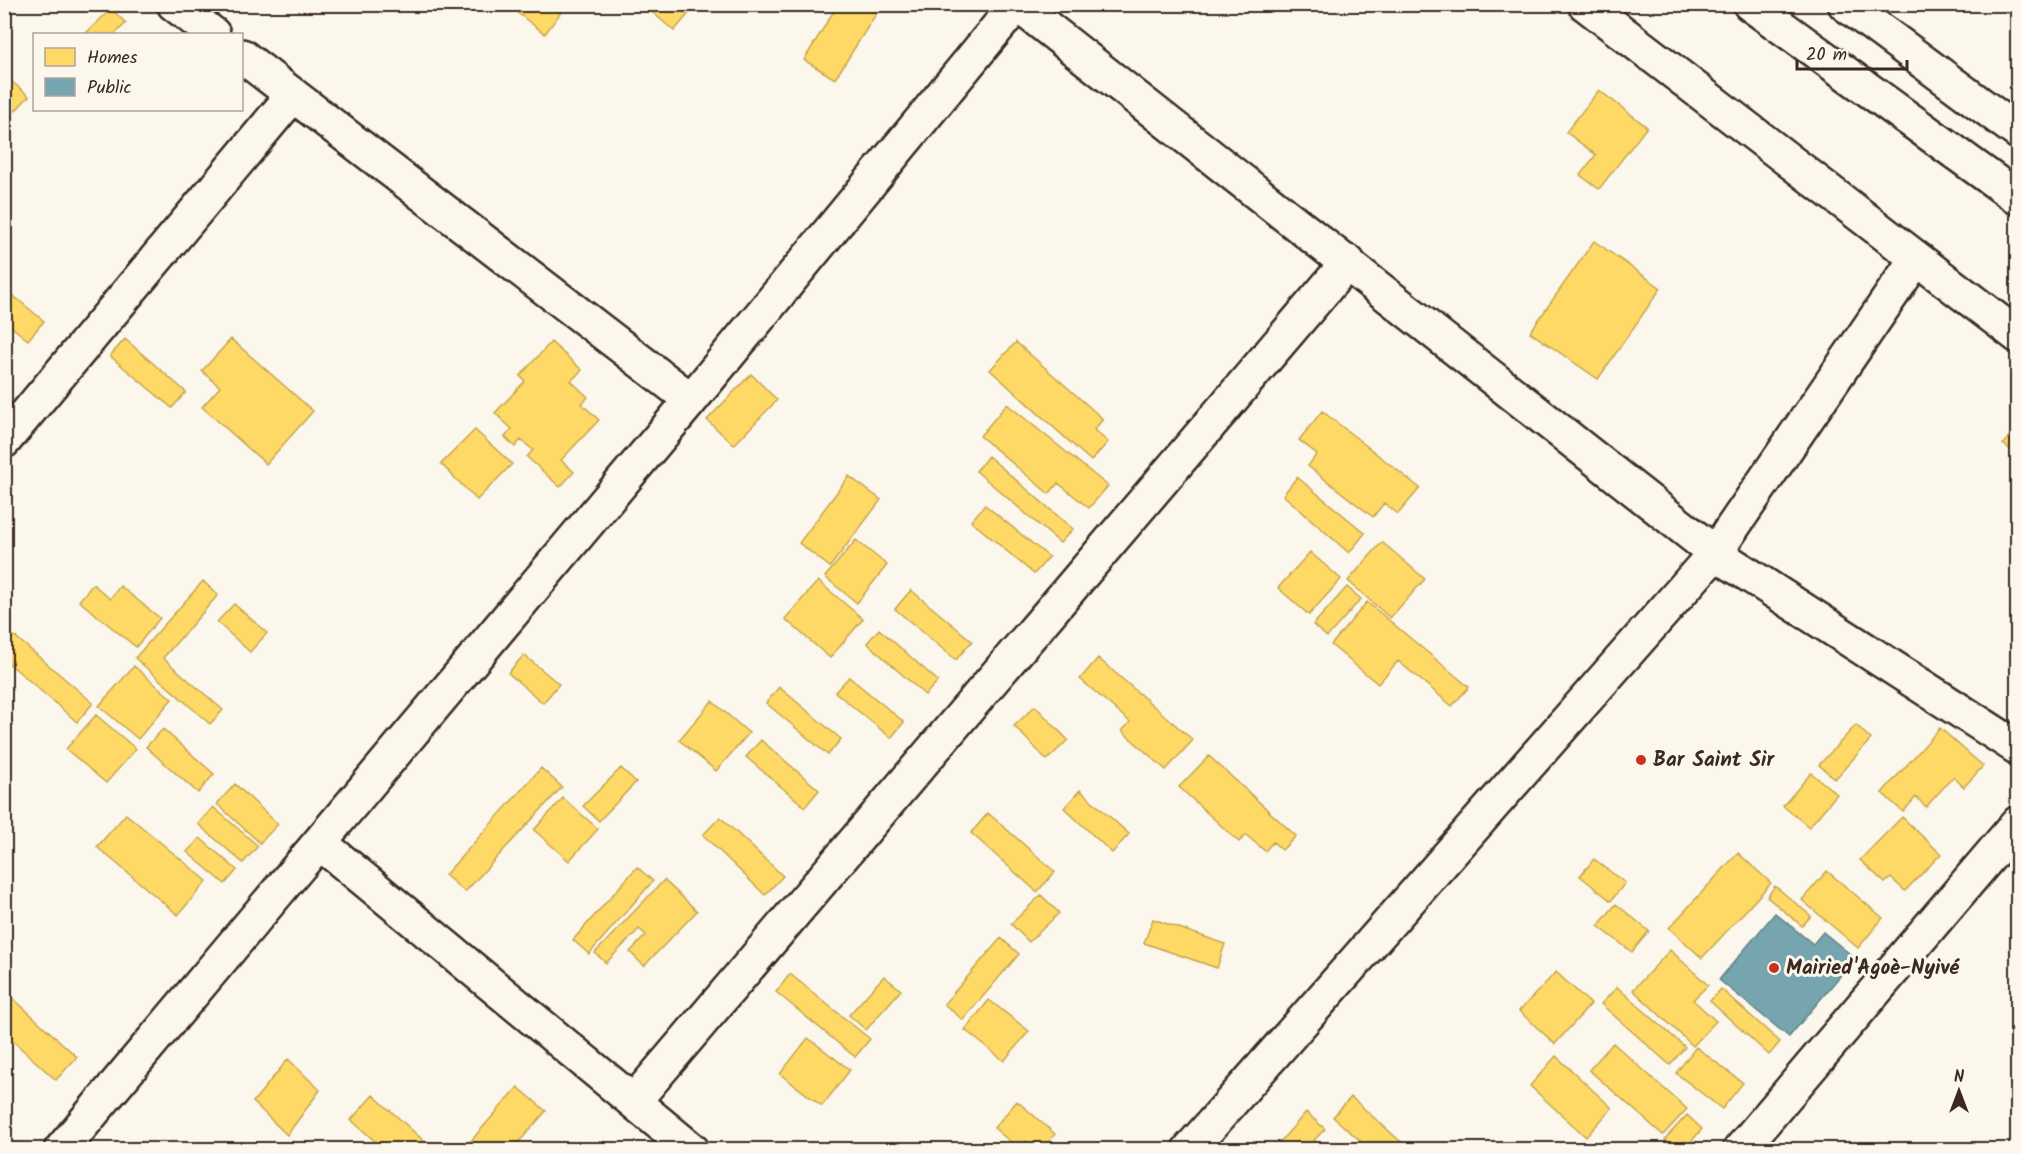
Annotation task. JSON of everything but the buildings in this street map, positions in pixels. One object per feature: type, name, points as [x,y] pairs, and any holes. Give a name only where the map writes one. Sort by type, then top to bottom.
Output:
[{"type":"street","points":[[174,4],[212,33]]},
{"type":"street","points":[[61,1149],[691,400],[1017,4],[1348,262],[1715,553],[2018,748]]},
{"type":"street","points":[[1585,4],[2018,336]]},
{"type":"street","points":[[1750,4],[2018,198]]},
{"type":"street","points":[[1845,4],[2018,132]]},
{"type":"street","points":[[243,57],[691,400]]},
{"type":"street","points":[[4,441],[293,95]]},
{"type":"street","points":[[1189,1149],[1715,553],[1916,259]]},
{"type":"street","points":[[634,1101],[1348,262]]},
{"type":"street","points":[[1740,1149],[2018,823]]},
{"type":"street","points":[[320,843],[692,1149]]},
{"type":"place","name":"Bar Saint Sir","points":[[1641,760]]},
{"type":"place","name":"Mairied'Agoè-Nyivé","points":[[1774,968]]}]
